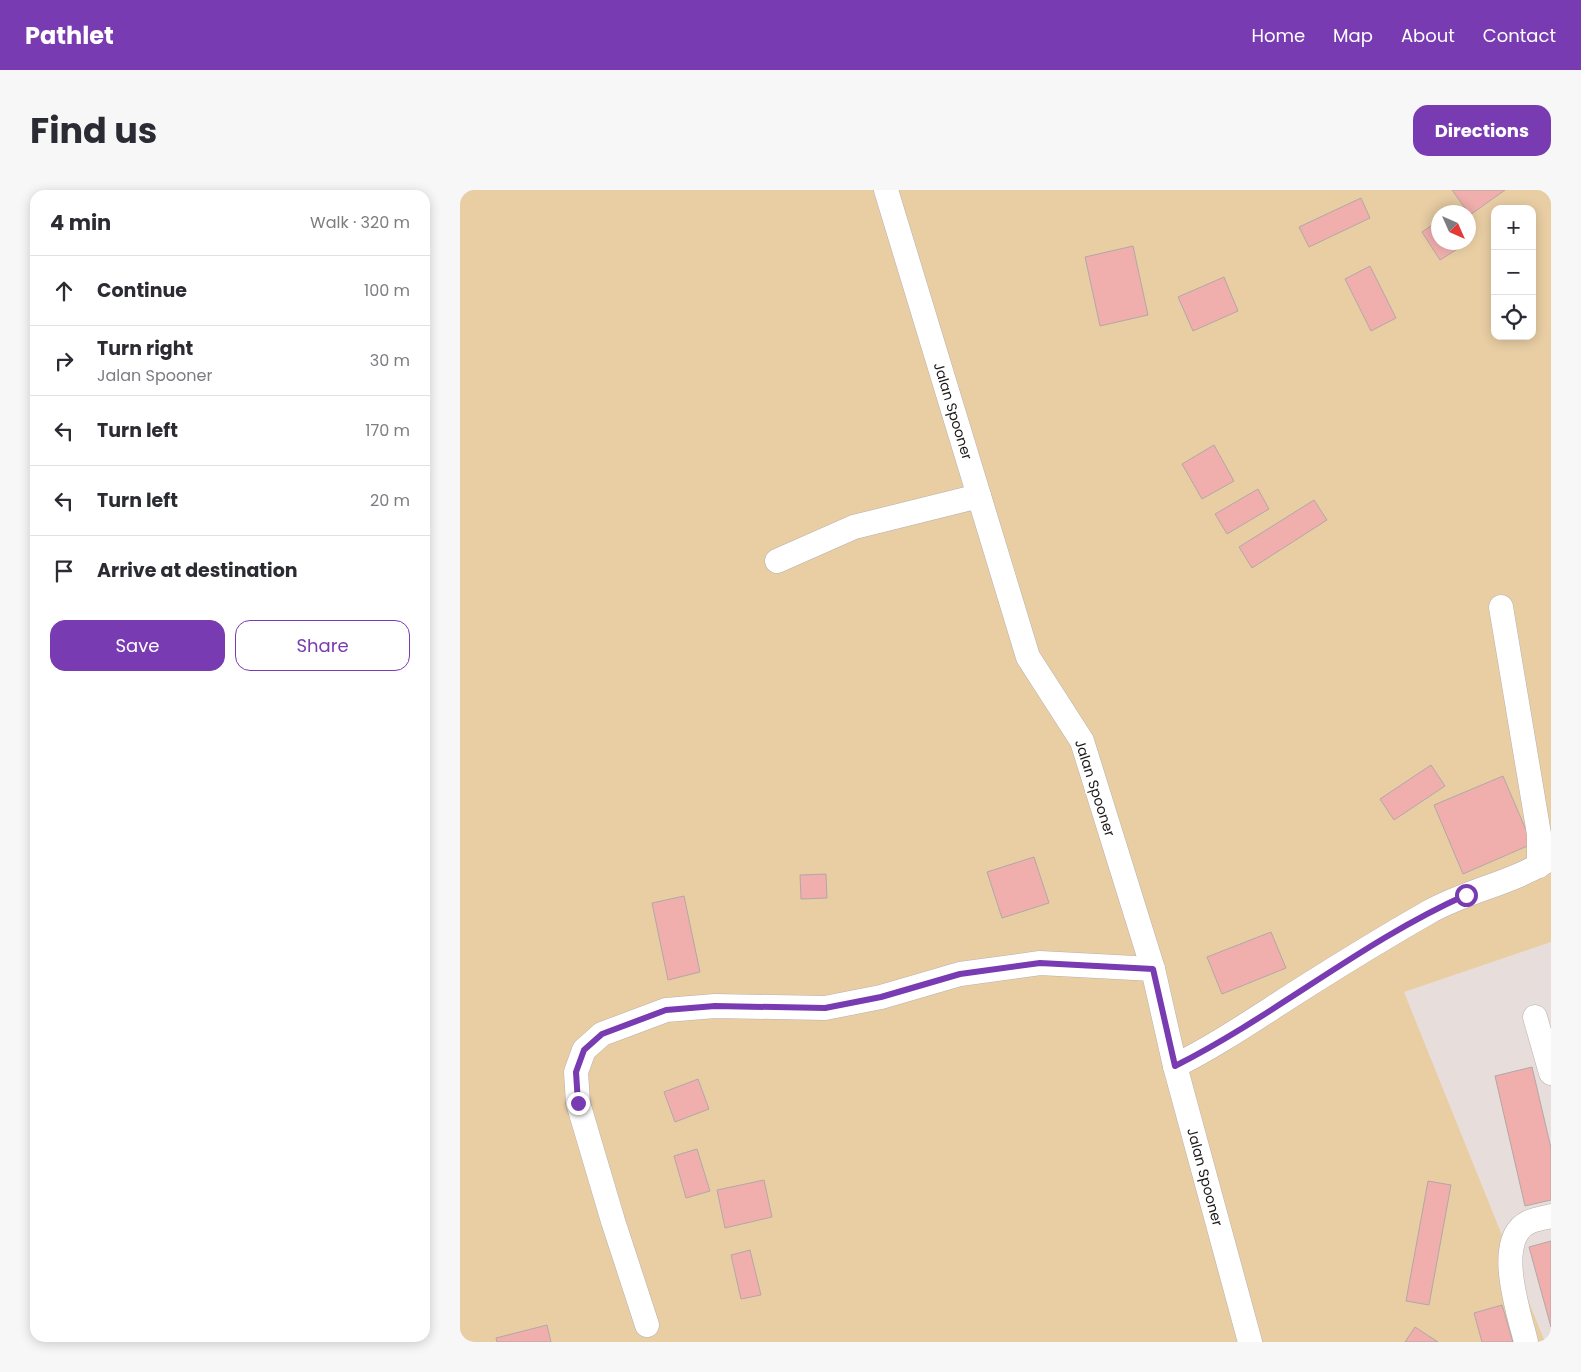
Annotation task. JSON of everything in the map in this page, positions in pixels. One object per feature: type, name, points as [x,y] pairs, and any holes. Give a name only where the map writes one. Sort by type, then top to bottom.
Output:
[{"type":"street","name":"Jalan Spooner","points":[[886,190],[1028,657],[1082,740],[1153,969],[1175,1066],[1250,1342]]},
{"type":"street","points":[[777,561],[854,527],[980,496]]},
{"type":"street","points":[[1175,1066],[1226,1038],[1370,946],[1432,910],[1545,862],[1501,607]]},
{"type":"street","points":[[647,1326],[612,1221],[578,1103],[576,1072],[584,1050],[602,1034],[666,1010],[715,1006],[825,1008],[881,997],[960,974],[1040,963],[1153,969]]},
{"type":"street","points":[[1535,1017],[1551,1073]]},
{"type":"street","points":[[1526,1342],[1511,1274],[1511,1243],[1527,1222],[1551,1216]]},
{"type":"shaded area","points":[[460,190],[1551,190],[1551,942],[1404,992],[1545,1342],[460,1342]]},
{"type":"building","points":[[1452,190],[1505,190],[1476,211],[1476,205],[1463,205]]},
{"type":"building","points":[[1361,198],[1370,218],[1309,247],[1299,227]]},
{"type":"building","points":[[1431,226],[1431,246],[1422,232]]},
{"type":"building","points":[[1133,246],[1148,315],[1100,326],[1085,257]]},
{"type":"building","points":[[1434,250],[1456,250],[1440,260]]},
{"type":"building","points":[[1370,266],[1396,318],[1371,331],[1345,279]]},
{"type":"building","points":[[1224,277],[1238,311],[1193,331],[1178,297]]},
{"type":"building","points":[[1214,445],[1234,481],[1202,499],[1182,464]]},
{"type":"building","points":[[1258,489],[1269,509],[1227,534],[1215,514]]},
{"type":"building","points":[[1314,500],[1327,520],[1252,568],[1239,547]]},
{"type":"building","points":[[1431,765],[1445,786],[1394,820],[1380,799]]},
{"type":"building","points":[[1503,776],[1532,844],[1463,874],[1434,805]]},
{"type":"building","points":[[1034,857],[1049,903],[1002,918],[987,872]]},
{"type":"building","points":[[826,874],[827,898],[801,899],[800,875]]},
{"type":"building","points":[[684,896],[700,972],[668,980],[652,903]]},
{"type":"building","points":[[1271,932],[1286,968],[1222,994],[1207,957]]},
{"type":"building","points":[[1532,1067],[1551,1148],[1551,1200],[1525,1206],[1495,1076]]},
{"type":"building","points":[[698,1079],[709,1109],[675,1122],[664,1092]]},
{"type":"building","points":[[697,1149],[710,1191],[686,1198],[674,1156]]},
{"type":"building","points":[[764,1180],[772,1217],[725,1228],[717,1190]]},
{"type":"building","points":[[1428,1181],[1451,1185],[1429,1305],[1406,1301]]},
{"type":"building","points":[[1551,1241],[1551,1327],[1529,1247]]},
{"type":"building","points":[[750,1250],[761,1295],[741,1299],[731,1255]]},
{"type":"building","points":[[1502,1305],[1513,1342],[1482,1342],[1474,1313]]},
{"type":"building","points":[[547,1325],[551,1342],[497,1342],[496,1338]]},
{"type":"building","points":[[1415,1327],[1438,1342],[1405,1342]]},
{"type":"route","points":[[578,1103],[576,1072],[584,1050],[602,1034],[666,1010],[715,1006],[825,1008],[881,997],[960,974],[1040,963],[1153,969],[1175,1066],[1226,1038],[1370,946],[1432,910],[1466,895]]}]
